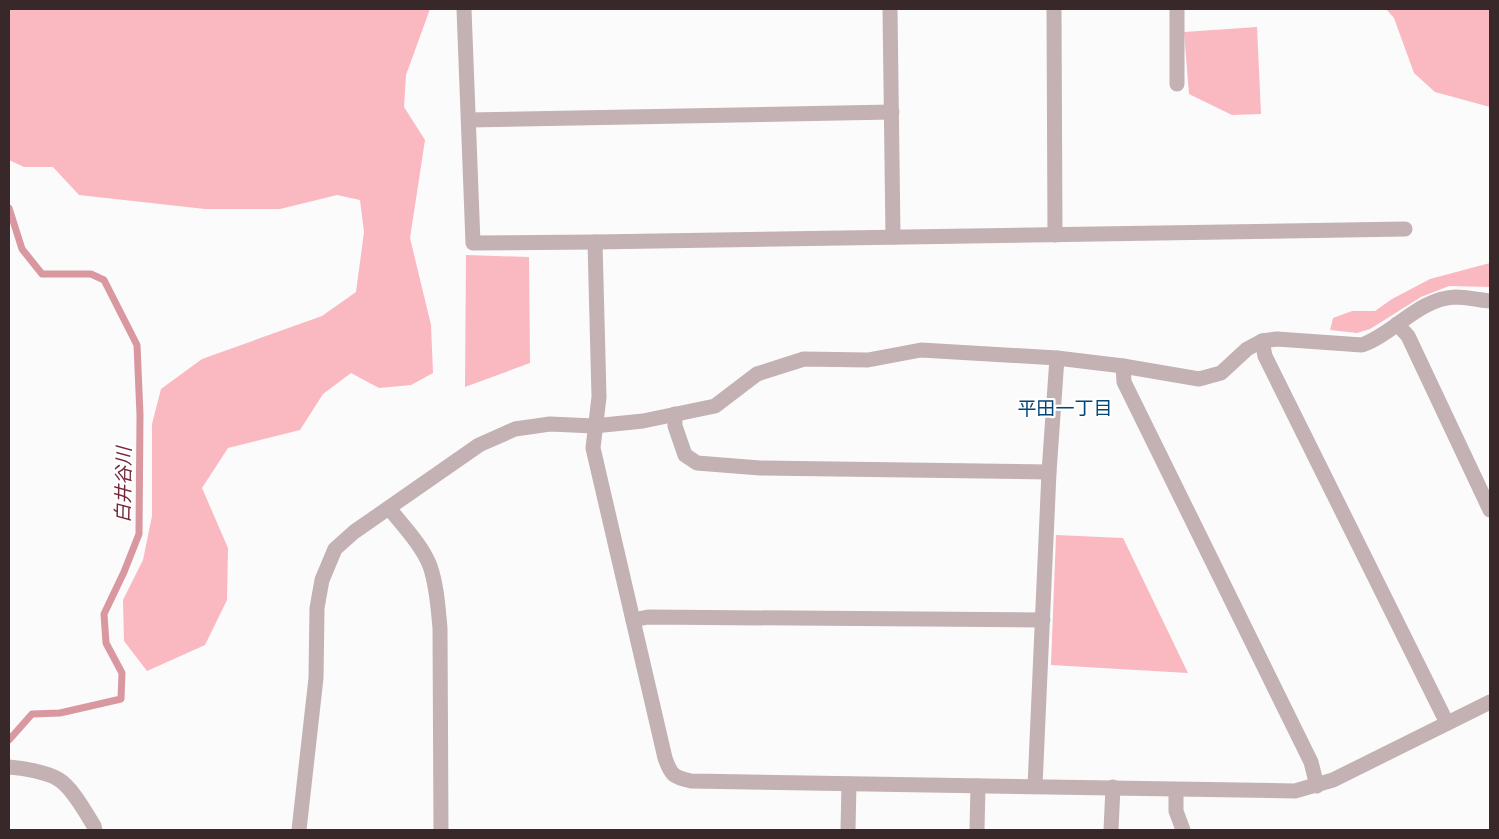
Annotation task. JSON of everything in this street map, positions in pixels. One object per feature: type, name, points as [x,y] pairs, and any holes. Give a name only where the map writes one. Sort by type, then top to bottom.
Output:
[{"type":"street","points":[[464,9],[473,242],[595,242],[1405,229]]},
{"type":"street","points":[[890,9],[892,237]]},
{"type":"street","points":[[1054,9],[1055,235]]},
{"type":"street","points":[[1177,9],[1177,84]]},
{"type":"street","points":[[469,120],[892,112]]},
{"type":"street","points":[[595,242],[599,396],[594,426],[593,448],[665,758],[670,772],[676,778],[691,781],[1296,791],[1333,780],[1490,702]]},
{"type":"street","points":[[298,830],[316,678],[317,608],[322,580],[335,549],[354,532],[479,445],[515,428],[550,424],[594,426],[644,420],[715,406],[757,374],[804,359],[868,360],[921,350],[1057,358],[1124,366],[1199,379],[1221,373],[1247,349],[1262,341],[1277,339],[1362,345],[1374,340],[1427,304],[1454,297],[1490,301]]},
{"type":"street","points":[[1397,324],[1408,336],[1490,510]]},
{"type":"street","points":[[1262,341],[1265,356],[1446,723]]},
{"type":"street","points":[[1035,786],[1049,472],[1057,358]]},
{"type":"street","points":[[1124,366],[1124,382],[1311,762],[1317,786]]},
{"type":"street","points":[[675,414],[676,426],[686,455],[697,463],[760,468],[1049,472]]},
{"type":"street","points":[[389,508],[417,544],[430,566],[438,603],[440,628],[441,830]]},
{"type":"street","points":[[633,620],[648,617],[1043,620]]},
{"type":"street","points":[[9,767],[24,768],[59,779],[78,800],[94,826],[94,830]]},
{"type":"street","points":[[848,830],[849,784]]},
{"type":"street","points":[[977,830],[978,786]]},
{"type":"street","points":[[1111,830],[1113,787]]},
{"type":"street","points":[[1176,790],[1176,811],[1183,830]]},
{"type":"shaded area","points":[[9,9],[430,9],[406,75],[404,107],[425,140],[410,238],[431,325],[433,373],[411,385],[379,388],[351,373],[323,394],[300,430],[228,448],[202,488],[228,548],[227,600],[205,645],[147,671],[124,641],[123,600],[143,560],[152,516],[152,424],[161,389],[202,359],[322,316],[356,292],[364,232],[360,200],[337,195],[280,209],[205,209],[79,195],[53,167],[24,167],[9,160]]},
{"type":"shaded area","points":[[1386,9],[1490,9],[1490,107],[1435,92],[1414,73],[1394,18]]},
{"type":"shaded area","points":[[1257,27],[1261,114],[1232,115],[1189,94],[1184,32]]},
{"type":"shaded area","points":[[466,255],[529,257],[530,363],[465,387]]},
{"type":"shaded area","points":[[1490,263],[1490,287],[1449,286],[1421,297],[1370,329],[1357,333],[1330,330],[1333,318],[1352,311],[1375,311],[1392,299],[1430,279]]},
{"type":"shaded area","points":[[1056,535],[1123,538],[1188,673],[1051,665]]},
{"type":"waterway","name":"白井谷川","points":[[9,208],[22,249],[42,274],[91,274],[104,280],[137,345],[140,415],[139,534],[104,614],[106,643],[122,673],[121,699],[60,713],[32,714],[9,740]]},
{"type":"district","name":"平田一丁目","points":[[1065,408]]}]
